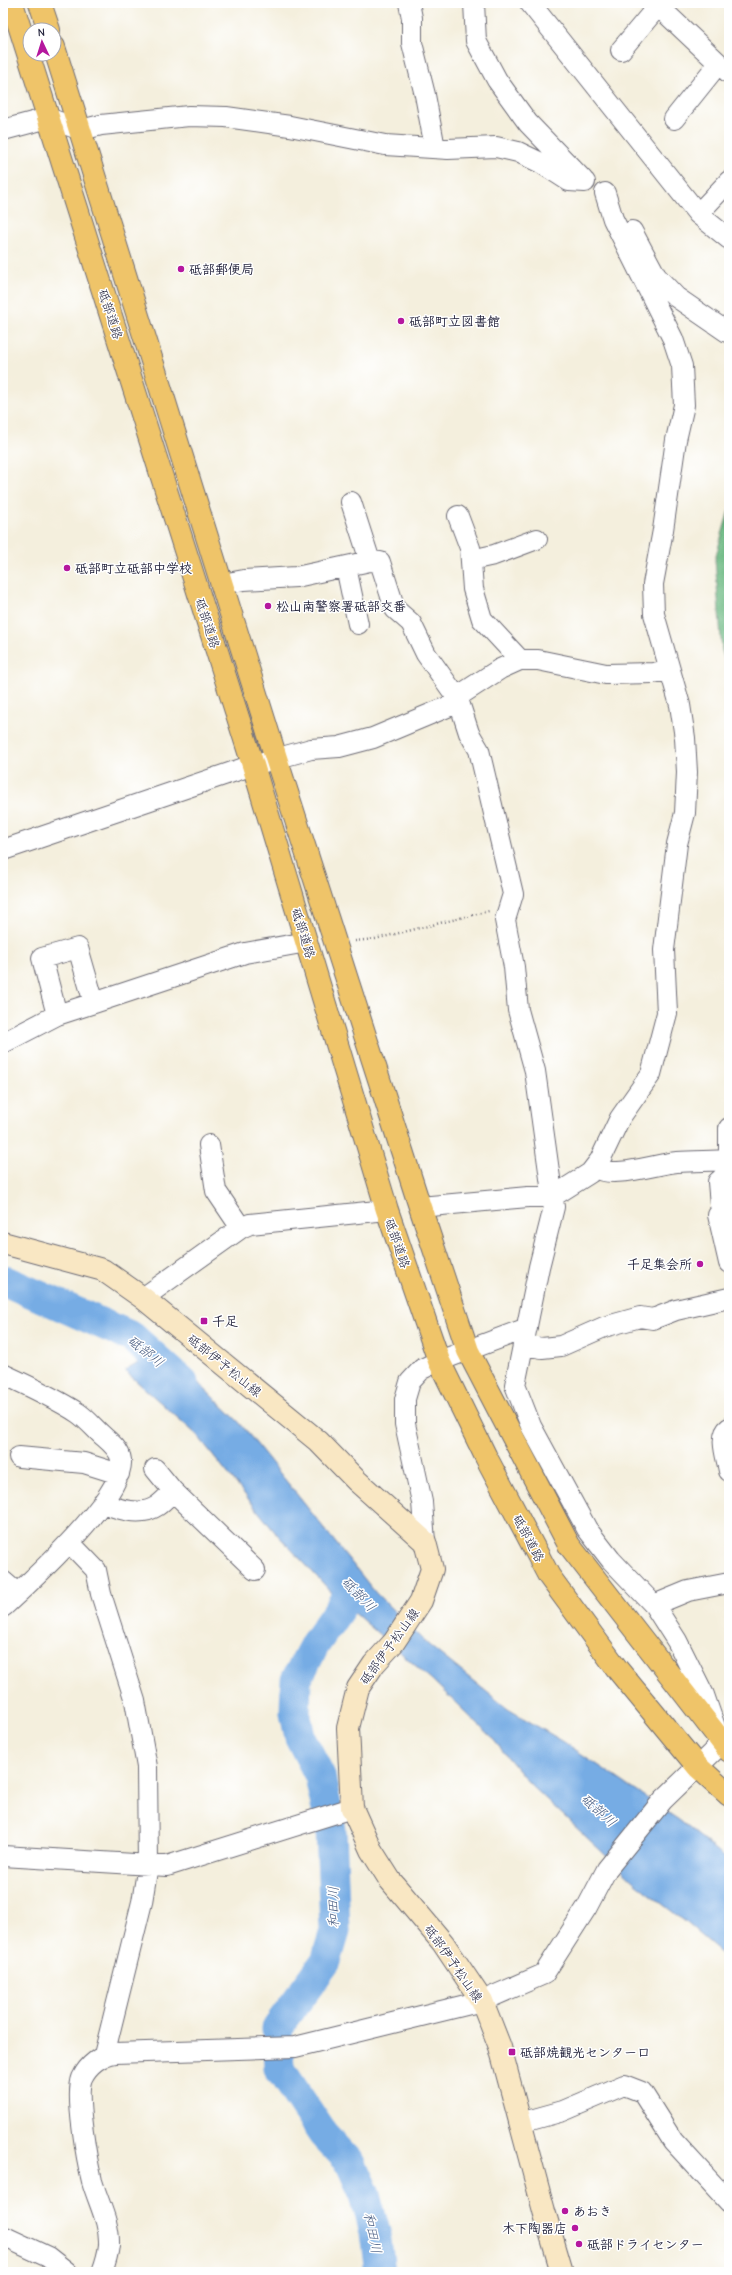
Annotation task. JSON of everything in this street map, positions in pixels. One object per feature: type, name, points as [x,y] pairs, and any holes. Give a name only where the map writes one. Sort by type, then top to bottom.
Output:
[{"type":"highway","name":"砥部道路","points":[[12,3],[253,765],[386,1210],[439,1361],[549,1576],[618,1670],[698,1766],[729,1794]]},
{"type":"highway","points":[[40,3],[46,22]]},
{"type":"highway","name":"砥部道路","points":[[59,62],[276,758],[420,1207],[468,1351],[569,1545],[725,1748]]},
{"type":"main road","name":"砥部伊予松山線","points":[[3,1242],[103,1270],[143,1298],[318,1442],[357,1481],[425,1542],[432,1569],[421,1602],[394,1642],[374,1664],[358,1688],[348,1728],[348,1809],[390,1880],[443,1944],[482,2001],[500,2046],[562,2272]]},
{"type":"street","points":[[409,3],[412,18],[412,43],[425,95],[435,148]]},
{"type":"street","points":[[474,3],[476,41],[497,80],[528,123],[585,182],[605,194],[624,215],[656,276],[676,297],[727,332]]},
{"type":"street","points":[[530,3],[698,214],[729,239]]},
{"type":"street","points":[[622,50],[656,5],[724,69],[674,119]]},
{"type":"street","points":[[3,130],[48,118],[80,130],[101,125],[189,116],[226,117],[290,126],[385,145],[435,148],[496,147],[518,152],[541,162],[569,181],[585,182]]},
{"type":"street","points":[[698,214],[729,181]]},
{"type":"street","points":[[420,1207],[520,1197],[552,1197],[595,1168],[620,1118],[651,1074],[667,1013],[664,950],[677,844],[685,813],[687,772],[684,731],[680,705],[668,670],[654,614],[653,584],[664,530],[676,440],[684,405],[682,366],[673,339],[613,218],[605,194]]},
{"type":"street","points":[[350,502],[370,562]]},
{"type":"street","points":[[458,516],[470,548],[473,589],[482,619],[520,660]]},
{"type":"street","points":[[471,560],[494,555],[538,539]]},
{"type":"street","points":[[102,2272],[109,2245],[105,2218],[92,2181],[83,2124],[80,2090],[83,2077],[96,2061],[104,2055],[253,2047],[295,2047],[482,2001],[544,1974],[587,1907],[607,1869],[663,1800],[698,1766],[725,1748],[704,1695],[677,1640],[654,1605],[611,1560],[587,1529],[531,1426],[515,1385],[554,1207],[535,1071],[518,1010],[514,967],[505,920],[513,894],[479,750],[469,733],[458,699],[426,654],[411,623],[395,609],[380,562],[370,562],[296,577],[244,580],[222,584]]},
{"type":"street","points":[[346,567],[358,624]]},
{"type":"street","points":[[3,850],[276,758],[311,749],[340,747],[373,738],[452,705],[463,693],[500,669],[520,660],[538,660],[606,674],[653,673],[668,670]]},
{"type":"street","points":[[3,1042],[18,1037],[57,1015],[245,954],[306,942]]},
{"type":"street","points":[[57,1015],[42,958],[78,948],[94,1003]]},
{"type":"street","points":[[729,1128],[729,1172],[718,1182],[720,1205],[729,1228]]},
{"type":"street","points":[[209,1145],[212,1176],[216,1191],[241,1228]]},
{"type":"street","points":[[595,1168],[602,1171],[618,1171],[675,1162],[728,1160]]},
{"type":"street","points":[[703,1161],[729,1263]]},
{"type":"street","points":[[143,1298],[241,1228],[250,1224],[386,1210]]},
{"type":"street","points":[[425,1542],[422,1502],[405,1424],[405,1400],[410,1382],[422,1369],[439,1361],[468,1351],[525,1336],[542,1348],[561,1346],[604,1327],[640,1316],[652,1318],[676,1310],[729,1298]]},
{"type":"street","points":[[3,1374],[45,1394],[80,1414],[116,1448],[121,1459],[119,1474],[102,1503],[70,1543],[10,1587],[3,1607]]},
{"type":"street","points":[[729,1428],[724,1434],[723,1442],[729,1471]]},
{"type":"street","points":[[18,1457],[84,1463],[119,1474]]},
{"type":"street","points":[[155,1469],[173,1491],[255,1570]]},
{"type":"street","points":[[102,1503],[126,1511],[143,1511],[156,1507],[173,1491]]},
{"type":"street","points":[[70,1543],[96,1570],[101,1594],[135,1701],[147,1767],[148,1864],[142,1902],[104,2055]]},
{"type":"street","points":[[654,1605],[688,1591],[729,1583]]},
{"type":"street","points":[[3,1856],[167,1866],[348,1809]]},
{"type":"street","points":[[520,2123],[564,2111],[624,2085],[642,2092],[673,2141],[729,2202]]},
{"type":"street","points":[[3,2236],[48,2257],[67,2272]]},
{"type":"path","points":[[335,943],[375,939],[419,927],[509,907]]},
{"type":"green space","points":[[729,510],[729,674],[722,651],[715,559]]},
{"type":"water","points":[[162,1348],[239,1422],[375,1592],[425,1642],[508,1709],[564,1742],[679,1820],[729,1860],[729,1959],[687,1923],[635,1883],[529,1783],[492,1738],[431,1679],[336,1597],[274,1531],[197,1435],[125,1371]]},
{"type":"waterway","name":"砥部川","points":[[3,1280],[132,1337],[183,1383]]},
{"type":"waterway","name":"和田川","points":[[352,1590],[315,1644],[296,1680],[295,1713],[300,1737],[320,1776],[331,1830],[335,1931],[326,1961],[277,2028],[279,2068],[323,2134],[351,2164],[365,2195],[375,2232],[380,2272]]},
{"type":"place","name":"砥部郵便局","points":[[181,269]]},
{"type":"place","name":"砥部町立図書館","points":[[401,321]]},
{"type":"place","name":"砥部町立砥部中学校","points":[[67,568]]},
{"type":"place","name":"松山南警察署砥部交番","points":[[268,606]]},
{"type":"place","name":"千足集会所","points":[[700,1264]]},
{"type":"place","name":"千足","points":[[204,1321]]},
{"type":"place","name":"砥部焼観光センター口","points":[[512,2052]]},
{"type":"place","name":"あおき","points":[[565,2211]]},
{"type":"place","name":"木下陶器店","points":[[575,2228]]},
{"type":"place","name":"砥部ドライセンター","points":[[579,2244]]}]
